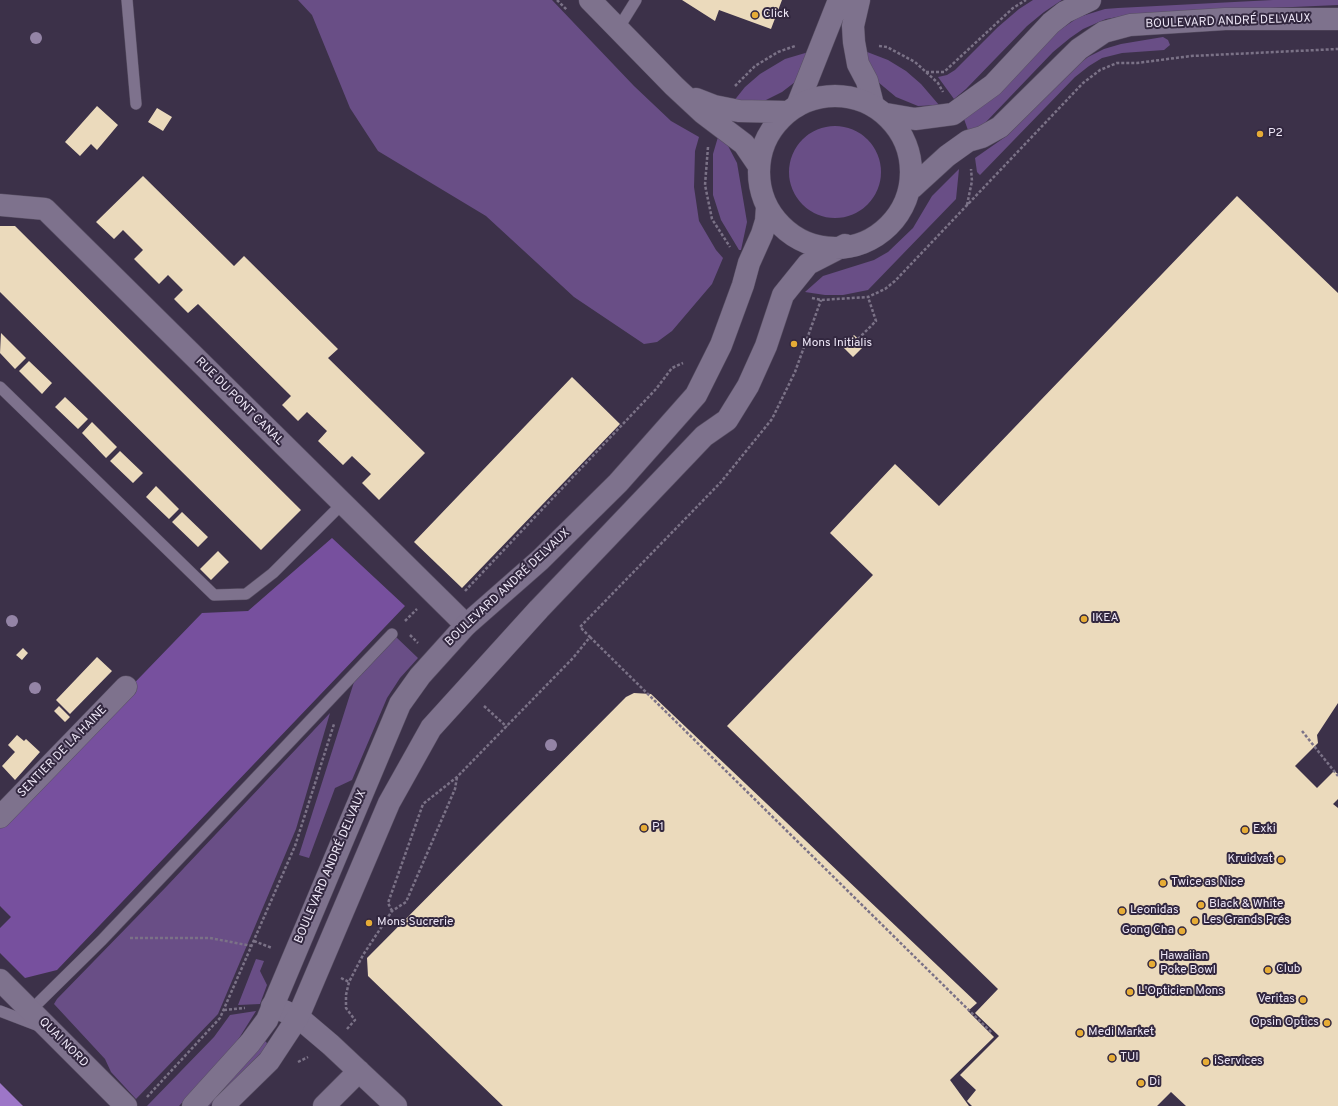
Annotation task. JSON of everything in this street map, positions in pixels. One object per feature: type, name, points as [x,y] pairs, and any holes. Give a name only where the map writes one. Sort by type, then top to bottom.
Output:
[{"type":"street","points":[[590,0],[674,86],[703,112],[744,144],[759,166]]},
{"type":"street","points":[[792,109],[839,0]]},
{"type":"street","points":[[859,0],[853,26],[858,64],[880,110],[898,128],[906,143],[910,159],[912,188],[905,204],[889,226],[862,241],[815,246],[796,238],[779,224],[766,207],[760,186],[759,166],[763,146],[773,127],[792,109],[806,101],[832,97],[858,99],[880,110],[915,119],[953,114],[993,85],[1051,23],[1066,12],[1090,0]]},
{"type":"street","name":"BOULEVARD ANDRÉ DELVAUX","points":[[912,188],[947,156],[968,141],[982,137],[1000,127],[1079,49],[1104,32],[1130,25],[1217,20],[1338,19]]},
{"type":"street","points":[[674,86],[698,100],[726,110],[792,109]]},
{"type":"street","name":"RUE DU PONT CANAL","points":[[0,206],[45,209],[459,618]]},
{"type":"street","name":"BOULEVARD ANDRÉ DELVAUX","points":[[192,1106],[250,1043],[267,1020],[400,704],[459,618],[540,560],[618,484],[696,395],[721,345],[749,263],[762,234],[766,220],[766,207]]},
{"type":"street","points":[[223,1106],[269,1061],[298,1016],[389,803],[431,728],[534,615],[704,436],[727,420],[748,386],[766,346],[783,295],[808,264],[845,244]]},
{"type":"street","name":"SENTIER DE LA HAINE","points":[[0,817],[126,687]]},
{"type":"street","name":"QUAI NORD","points":[[0,980],[50,1030],[135,1103]]},
{"type":"street","points":[[272,1006],[298,1016],[396,1106]]},
{"type":"street","points":[[324,1106],[359,1071]]},
{"type":"lane","points":[[127,0],[136,104]]},
{"type":"lane","points":[[618,29],[636,0]]},
{"type":"lane","points":[[0,387],[214,595],[246,594],[272,573],[342,504]]},
{"type":"lane","points":[[31,1010],[102,940],[392,634]]},
{"type":"lane","points":[[0,1011],[50,1030]]},
{"type":"path","points":[[926,72],[944,72],[1013,8],[1026,0]]},
{"type":"path","points":[[967,205],[1083,83],[1106,67],[1117,62],[1137,63],[1191,56],[1338,49]]},
{"type":"path","points":[[728,254],[730,247]]},
{"type":"path","points":[[858,339],[876,321],[868,297]]},
{"type":"path","points":[[821,300],[795,372],[772,419],[721,482],[580,627],[992,1033]]},
{"type":"path","points":[[459,618],[464,593],[656,389],[672,368],[686,361]]},
{"type":"path","points":[[418,643],[424,637]]},
{"type":"path","points":[[457,777],[455,790],[406,902],[392,911],[388,903],[423,804],[457,777],[573,658],[590,637]]},
{"type":"path","points":[[135,1103],[220,1018],[295,846],[336,717]]},
{"type":"path","points":[[1302,731],[1338,776]]},
{"type":"path","points":[[102,940],[143,937],[210,938],[252,946]]},
{"type":"shaded area","points":[[298,0],[552,0],[634,86],[671,121],[699,137],[695,151],[694,187],[699,221],[716,250],[723,258],[712,284],[672,331],[657,342],[644,344],[574,297],[486,216],[378,151],[350,108],[312,15]]},
{"type":"shaded area","points":[[1033,0],[1062,0],[1027,26],[966,89],[954,99],[938,77],[947,75],[955,70],[998,27],[1019,9]]},
{"type":"shaded area","points":[[1273,0],[1338,0],[1338,5],[1135,14],[1106,19],[1083,29],[1053,52],[985,123],[969,133],[964,119],[986,103],[1049,37],[1079,17],[1105,9]]},
{"type":"shaded area","points":[[1163,37],[1168,40],[1170,45],[1164,50],[1122,53],[1102,58],[1089,66],[1075,77],[980,175],[977,172],[975,158],[1008,135],[1040,100],[1088,57],[1104,49],[1121,44]]},
{"type":"shaded area","points":[[862,50],[888,60],[906,71],[921,84],[939,105],[918,106],[896,97],[878,82]]},
{"type":"shaded area","points":[[812,51],[795,82],[782,92],[766,100],[748,104],[733,102],[745,87],[760,74],[785,59]]},
{"type":"shaded area","points":[[835,126],[853,129],[868,139],[878,154],[881,172],[878,190],[868,205],[853,215],[835,218],[817,215],[802,205],[792,190],[789,172],[792,154],[802,139],[817,129]]},
{"type":"shaded area","points":[[718,137],[726,142],[737,163],[747,222],[741,250],[739,250],[721,220],[713,195],[713,154]]},
{"type":"shaded area","points":[[959,169],[956,199],[868,290],[843,295],[825,295],[805,292],[823,276],[874,260],[888,252],[913,228],[932,196]]},
{"type":"shaded area","points":[[332,538],[405,606],[57,970],[25,978],[0,953],[0,928],[11,917],[0,906],[0,822],[202,613],[248,611]]},
{"type":"shaded area","points":[[396,637],[418,658],[400,678],[387,698],[352,780],[335,788],[309,858],[299,855],[354,682]]},
{"type":"shaded area","points":[[330,713],[296,829],[218,1014],[136,1099],[111,1072],[105,1059],[54,1004],[57,999],[167,886]]},
{"type":"shaded area","points":[[256,959],[264,961],[260,971],[267,985],[260,1004],[238,1005]]},
{"type":"shaded area","points":[[256,1011],[231,1051],[179,1106],[147,1106],[214,1037],[230,1015]]},
{"type":"shaded area","points":[[265,1041],[267,1043],[266,1048],[209,1106],[200,1106]]},
{"type":"shaded area","points":[[0,1083],[23,1106],[0,1106]]},
{"type":"building","name":"Click","points":[[682,0],[782,0],[771,29],[719,10],[715,21]]},
{"type":"building","points":[[97,106],[118,125],[97,150],[91,144],[80,156],[65,142]]},
{"type":"building","points":[[157,108],[172,117],[163,131],[148,122]]},
{"type":"building","points":[[143,176],[234,266],[244,256],[338,349],[328,358],[425,453],[379,500],[362,483],[371,474],[352,456],[343,465],[318,441],[327,431],[307,412],[298,421],[282,405],[291,396],[198,304],[188,313],[174,299],[183,290],[168,275],[159,284],[134,259],[143,250],[123,230],[114,239],[96,222]]},
{"type":"building","name":"IKEA","points":[[1237,196],[1338,293],[1338,703],[1317,735],[1318,743],[1295,766],[1317,788],[1334,771],[1338,774],[1338,799],[1333,804],[1338,808],[1338,1106],[1186,1106],[1171,1092],[1157,1106],[972,1106],[967,1101],[976,1090],[960,1075],[999,1036],[975,1013],[998,989],[727,726],[873,575],[830,533],[895,464],[939,506]]},
{"type":"building","points":[[0,226],[15,226],[301,510],[261,550],[0,292]]},
{"type":"building","points":[[1,333],[26,358],[15,369],[0,353]]},
{"type":"building","points":[[854,335],[865,345],[853,357],[843,347]]},
{"type":"building","points":[[29,361],[52,383],[42,394],[19,371]]},
{"type":"building","points":[[572,377],[620,424],[462,588],[414,542]]},
{"type":"building","points":[[65,397],[88,419],[78,429],[55,407]]},
{"type":"building","points":[[92,422],[117,447],[106,458],[82,433]]},
{"type":"building","points":[[120,451],[143,473],[133,483],[110,461]]},
{"type":"building","points":[[156,486],[179,509],[169,519],[146,497]]},
{"type":"building","points":[[182,512],[208,537],[198,547],[172,522]]},
{"type":"building","points":[[218,551],[229,562],[211,580],[200,569]]},
{"type":"building","points":[[23,648],[28,653],[22,660],[16,655]]},
{"type":"building","points":[[97,657],[112,671],[70,714],[56,700]]},
{"type":"building","name":"P1","points":[[634,693],[651,694],[977,1003],[968,1011],[994,1037],[950,1080],[969,1106],[503,1106],[368,976],[367,958],[626,697]]},
{"type":"building","points":[[59,706],[70,717],[65,722],[54,711]]},
{"type":"building","points":[[17,735],[24,741],[26,739],[40,752],[15,780],[2,766],[15,752],[8,745]]},
{"type":"place","name":"Click","points":[[755,15]]},
{"type":"place","name":"P2","points":[[1260,134]]},
{"type":"place","name":"Mons Initialis","points":[[794,344]]},
{"type":"place","name":"IKEA","points":[[1084,619]]},
{"type":"place","name":"P1","points":[[644,828]]},
{"type":"place","name":"Exki","points":[[1245,830]]},
{"type":"place","name":"Kruidvat","points":[[1281,860]]},
{"type":"place","name":"Twice as Nice","points":[[1163,883]]},
{"type":"place","name":"Black & White","points":[[1201,905]]},
{"type":"place","name":"Leonidas","points":[[1122,911]]},
{"type":"place","name":"Les Grands Prés","points":[[1195,921]]},
{"type":"place","name":"Mons Sucrerie","points":[[369,923]]},
{"type":"place","name":"Gong Cha","points":[[1182,931]]},
{"type":"place","name":"Hawaiian Poke Bowl","points":[[1152,964]]},
{"type":"place","name":"Club","points":[[1268,970]]},
{"type":"place","name":"L'Opticien Mons","points":[[1130,992]]},
{"type":"place","name":"Veritas","points":[[1303,1000]]},
{"type":"place","name":"Opsin Optics","points":[[1327,1023]]},
{"type":"place","name":"Medi Market","points":[[1080,1033]]},
{"type":"place","name":"TUI","points":[[1112,1058]]},
{"type":"place","name":"iServices","points":[[1206,1062]]},
{"type":"place","name":"Di","points":[[1141,1083]]}]
